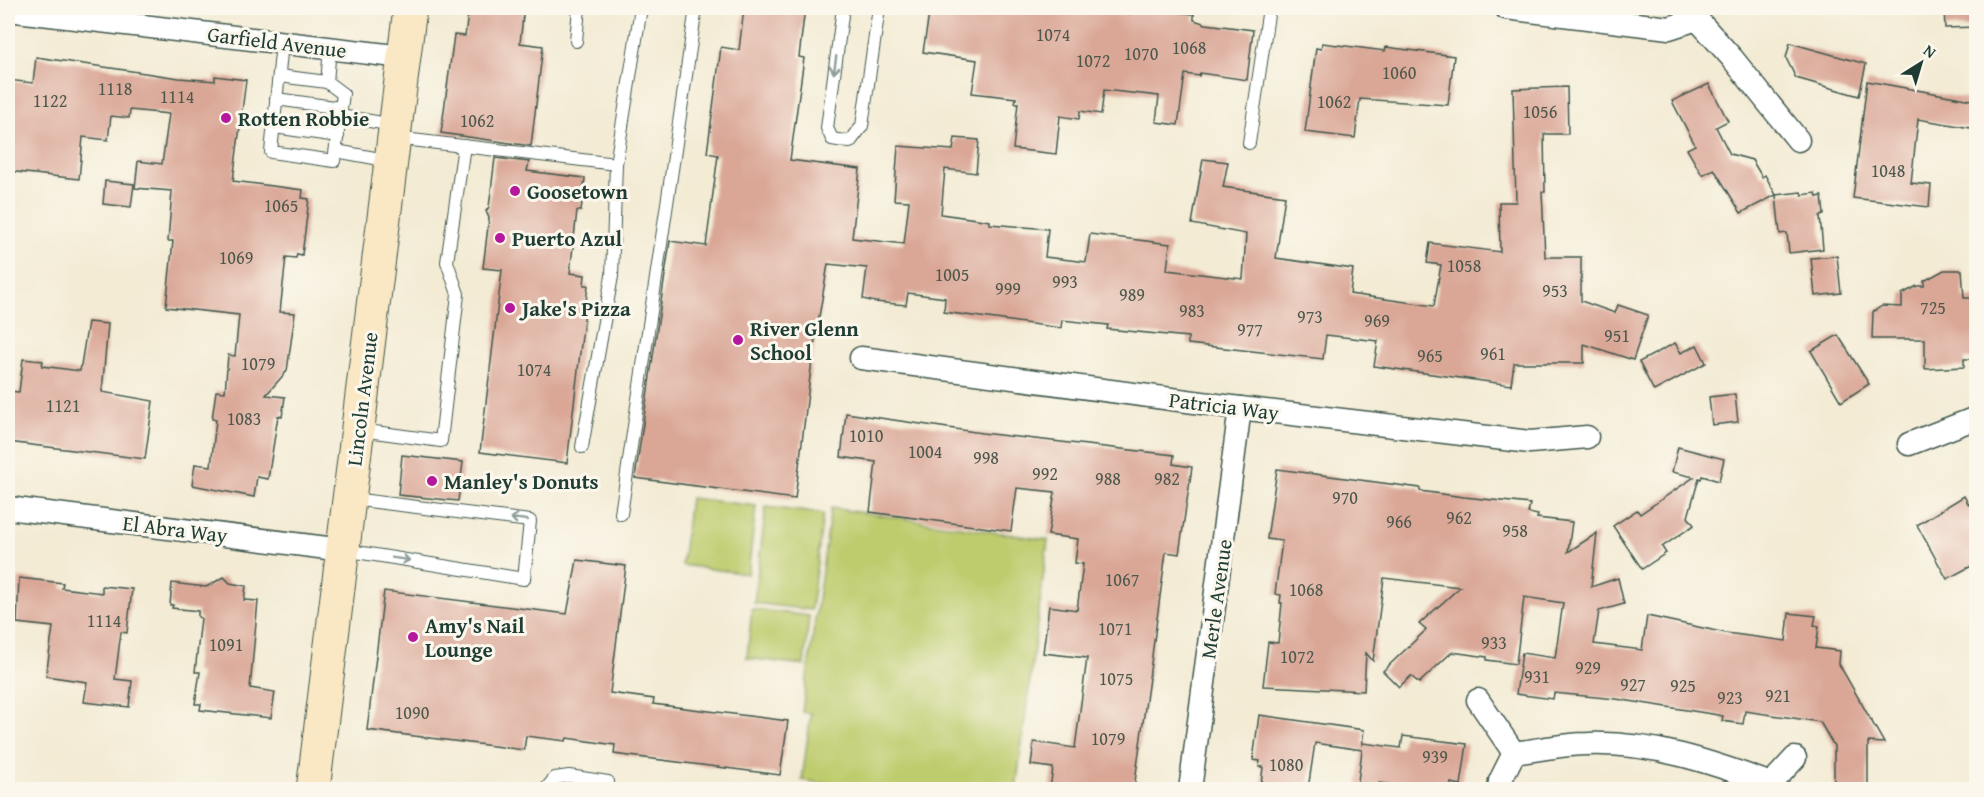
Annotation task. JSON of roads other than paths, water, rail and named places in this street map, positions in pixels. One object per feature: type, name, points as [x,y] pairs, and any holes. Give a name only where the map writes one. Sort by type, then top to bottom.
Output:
[{"type":"main road","name":"Lincoln Avenue","points":[[313,789],[410,8]]},
{"type":"street","points":[[1506,8],[1669,28],[1698,13],[1798,140]]},
{"type":"street","name":"Garfield Avenue","points":[[8,10],[403,57]]},
{"type":"street","name":"Patricia Way","points":[[861,358],[1240,408],[1530,442],[1587,436]]},
{"type":"street","name":"Merle Avenue","points":[[1190,789],[1240,408]]},
{"type":"street","points":[[1909,444],[1977,418]]},
{"type":"street","name":"El Abra Way","points":[[8,508],[343,550]]},
{"type":"street","points":[[1478,700],[1514,753]]},
{"type":"street","points":[[1514,753],[1587,744],[1655,748],[1713,763],[1771,787],[1796,758]]},
{"type":"street","points":[[1499,789],[1500,781],[1514,753]]},
{"type":"lane","points":[[576,41],[579,8]]},
{"type":"lane","points":[[582,447],[612,276],[616,164],[641,8]]},
{"type":"lane","points":[[621,514],[696,8]]},
{"type":"lane","points":[[843,8],[827,128],[832,139],[849,142],[862,126],[879,8]]},
{"type":"lane","points":[[1249,142],[1269,8]]},
{"type":"lane","points":[[279,76],[327,82],[343,94],[334,161],[271,152],[282,43]]},
{"type":"lane","points":[[327,82],[330,48]]},
{"type":"lane","points":[[276,99],[341,112],[393,141]]},
{"type":"lane","points":[[274,127],[338,136]]},
{"type":"lane","points":[[336,151],[393,141],[464,146],[616,164]]},
{"type":"lane","points":[[358,430],[441,441],[458,294],[447,262],[464,146]]},
{"type":"lane","points":[[343,550],[524,579],[530,520],[350,499]]},
{"type":"lane","points":[[545,789],[555,778],[569,776],[608,782],[608,789]]},
{"type":"place","name":"Rotten Robbie","points":[[226,118]]},
{"type":"place","name":"Goosetown","points":[[515,191]]},
{"type":"place","name":"Puerto Azul","points":[[500,238]]},
{"type":"place","name":"Jake's Pizza","points":[[510,308]]},
{"type":"place","name":"River Glenn School","points":[[738,340]]},
{"type":"place","name":"Manley's Donuts","points":[[432,481]]},
{"type":"place","name":"Amy's Nail Lounge","points":[[413,637]]}]
